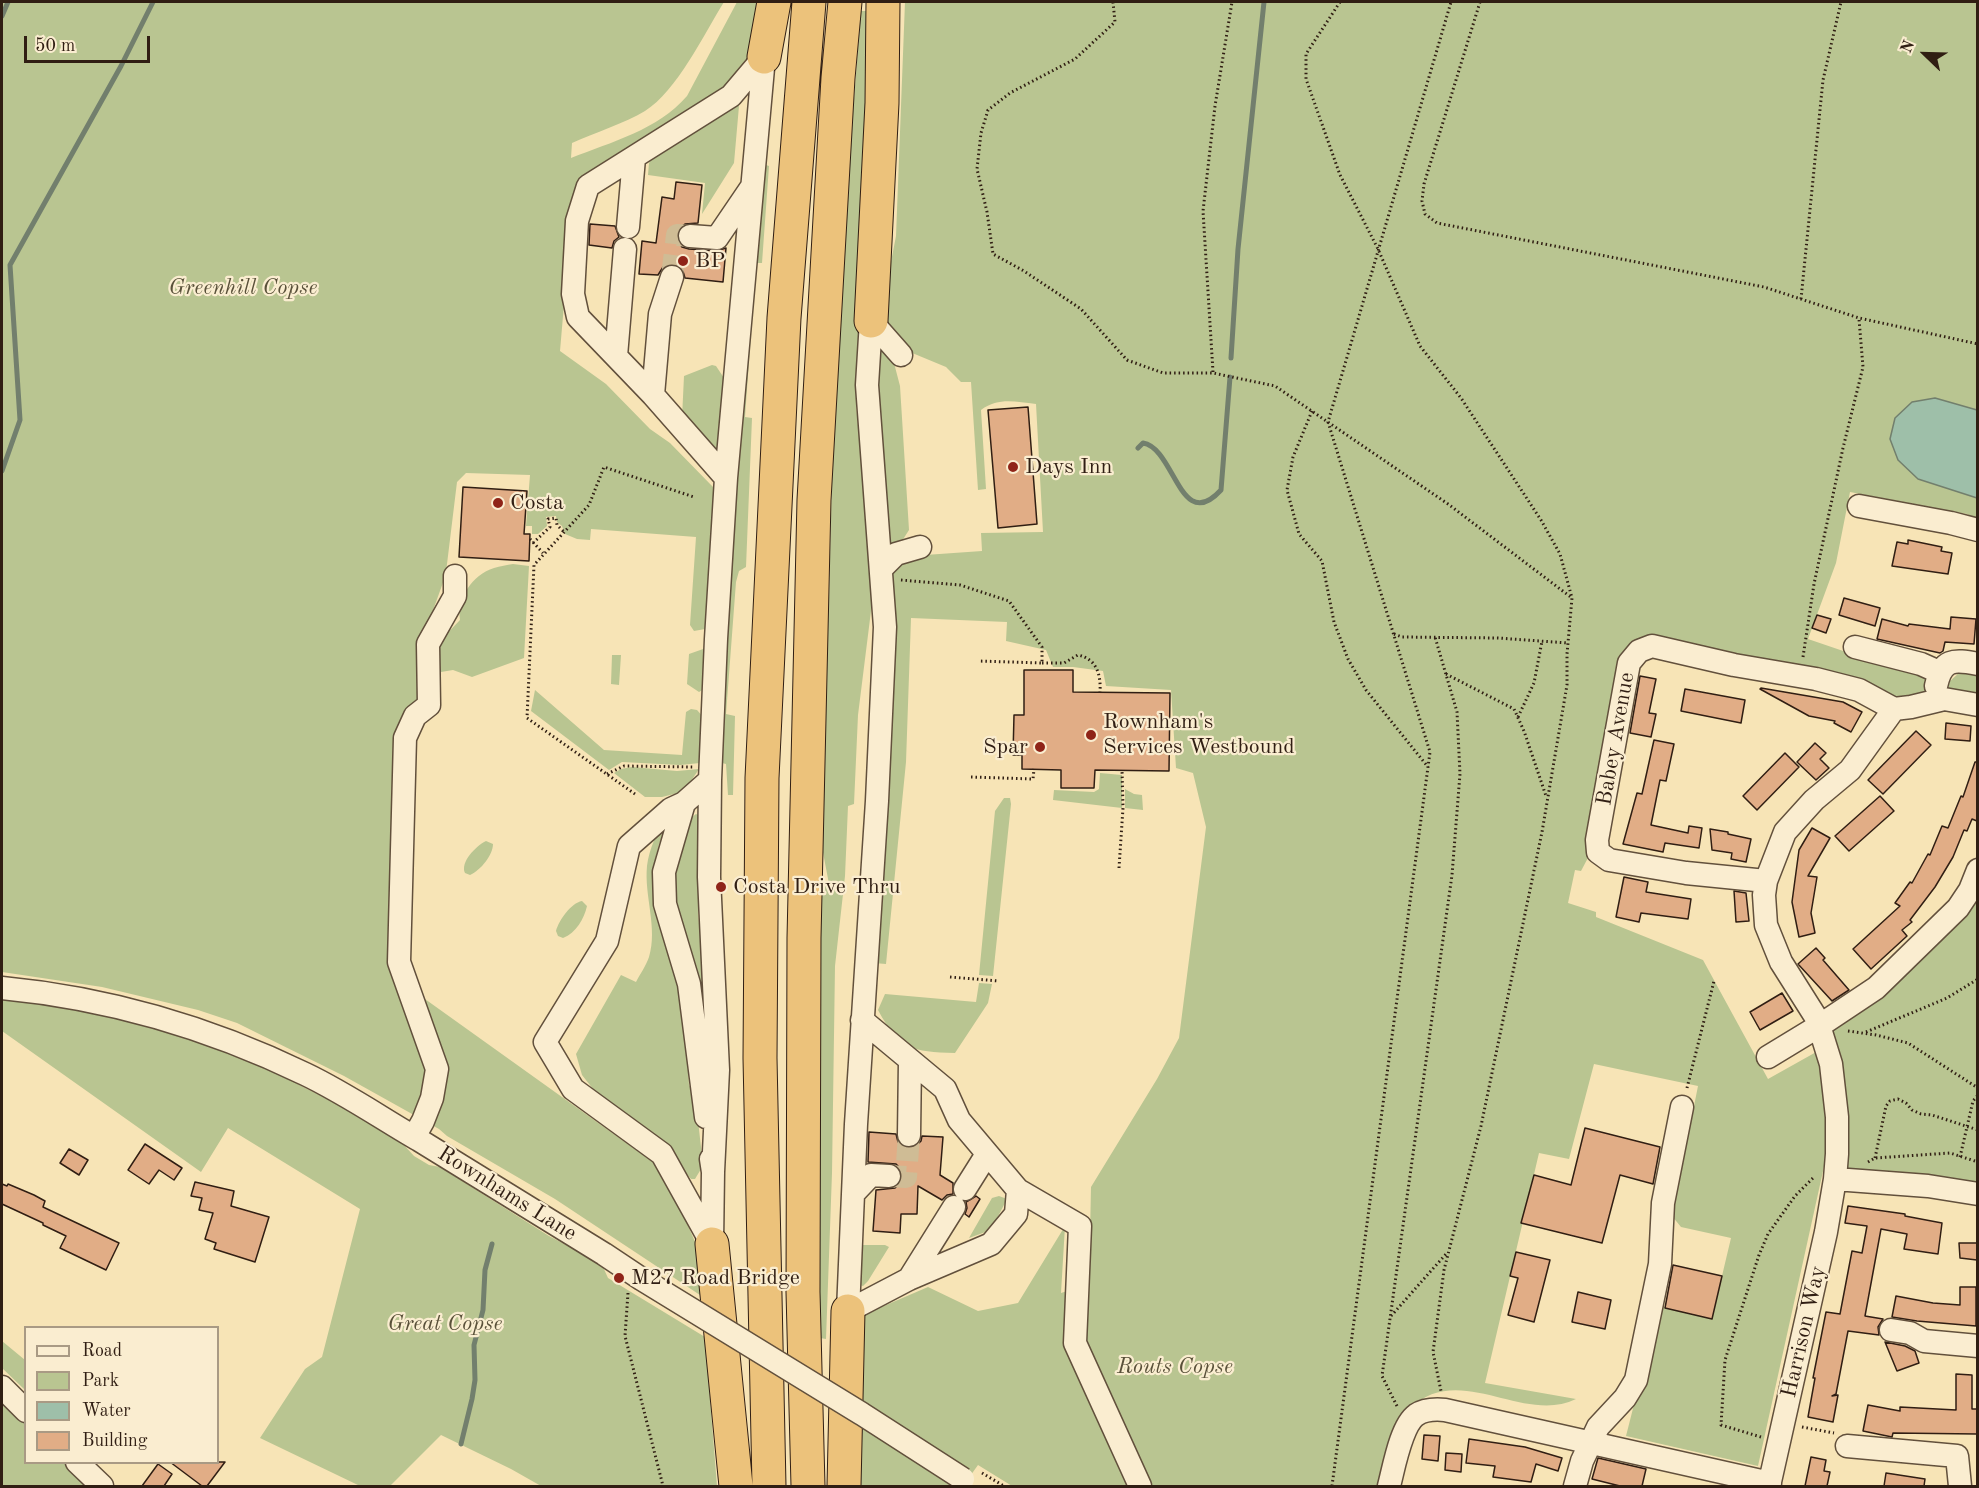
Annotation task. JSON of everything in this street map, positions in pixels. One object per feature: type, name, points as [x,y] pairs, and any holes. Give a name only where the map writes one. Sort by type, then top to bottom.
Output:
[{"type":"highway","points":[[764,57],[774,2]]},
{"type":"highway","points":[[769,1486],[760,1058],[762,778],[784,318],[809,2]]},
{"type":"highway","points":[[808,1486],[803,1292],[804,938],[813,524],[837,89],[845,2]]},
{"type":"highway","points":[[871,321],[882,103],[883,2]]},
{"type":"highway","points":[[712,1244],[736,1486]]},
{"type":"highway","points":[[844,1486],[848,1311]]},
{"type":"street","points":[[726,478],[653,395],[578,317],[573,294],[577,221],[588,186],[731,96],[764,57]]},
{"type":"street","points":[[712,1244],[718,1070],[706,773],[726,478],[764,57]]},
{"type":"street","points":[[616,356],[634,158]]},
{"type":"street","points":[[690,236],[717,238],[752,187]]},
{"type":"street","points":[[653,395],[660,314],[672,277]]},
{"type":"street","points":[[871,321],[901,356]]},
{"type":"street","points":[[848,1311],[862,1020],[881,741],[885,627],[867,385],[871,321]]},
{"type":"street","points":[[1859,506],[1977,530]]},
{"type":"street","points":[[882,568],[896,554],[920,547]]},
{"type":"street","points":[[414,1137],[432,1098],[437,1070],[399,962],[405,738],[416,716],[429,705],[428,644],[455,596],[455,576]]},
{"type":"street","name":"Babey Avenue","points":[[1766,881],[1686,873],[1609,860],[1598,852],[1606,787],[1629,663],[1639,651],[1652,646],[1859,690],[1894,709]]},
{"type":"street","points":[[1855,647],[1922,664],[1939,672]]},
{"type":"street","points":[[1932,702],[1939,672],[1946,664],[1958,660],[1977,664]]},
{"type":"street","points":[[1894,709],[1944,699],[1977,705]]},
{"type":"street","name":"Harrison Way","points":[[1406,1426],[1417,1414],[1430,1409],[1445,1410],[1769,1485],[1826,1232],[1836,1166],[1837,1117],[1831,1064],[1817,1019],[1781,962],[1766,925],[1764,895],[1766,881],[1785,832],[1814,800],[1850,770],[1894,709]]},
{"type":"street","points":[[706,773],[684,804],[664,872],[665,904],[689,984],[713,1172]]},
{"type":"street","points":[[684,804],[671,809],[629,846],[607,941],[545,1042],[573,1089],[662,1154],[712,1244]]},
{"type":"street","points":[[1768,1057],[1876,988],[1958,908],[1970,890],[1977,870]]},
{"type":"street","name":"Rownhams Lane","points":[[2,988],[67,997],[154,1016],[226,1040],[306,1074],[414,1137],[604,1254],[969,1483]]},
{"type":"street","points":[[862,1020],[945,1089],[959,1120],[1018,1190],[1080,1227],[1075,1343],[1140,1486]]},
{"type":"street","points":[[909,1135],[910,1061]]},
{"type":"street","points":[[1575,1486],[1582,1461],[1598,1427],[1625,1398],[1636,1380],[1660,1264],[1664,1203],[1682,1107]]},
{"type":"street","points":[[909,1279],[987,1154]]},
{"type":"street","points":[[1836,1166],[1977,1194]]},
{"type":"street","points":[[853,1194],[871,1175],[889,1176]]},
{"type":"street","points":[[848,1311],[909,1279],[991,1244],[1016,1214],[1018,1190]]},
{"type":"street","points":[[1891,1330],[1910,1333],[1924,1341],[1977,1346]]},
{"type":"street","points":[[2,1387],[24,1409]]},
{"type":"street","points":[[1389,1486],[1406,1426]]},
{"type":"street","points":[[1847,1446],[1967,1454],[1960,1486]]},
{"type":"street","points":[[79,1464],[102,1486]]},
{"type":"path","points":[[1113,2],[1115,22],[1100,38],[1075,59],[1010,93],[988,110],[981,133],[977,169],[987,212],[993,254],[1024,271],[1081,309],[1127,360],[1163,373],[1213,373],[1275,386],[1448,504],[1572,598]]},
{"type":"path","points":[[1213,373],[1203,211],[1215,106],[1232,2]]},
{"type":"path","points":[[1340,2],[1306,54],[1306,79],[1340,175],[1378,249],[1420,346],[1461,398],[1535,510],[1560,554],[1567,572],[1572,598],[1567,685],[1542,832],[1481,1126],[1444,1270],[1433,1352],[1445,1410]]},
{"type":"path","points":[[1332,1486],[1430,752],[1328,422],[1451,2]]},
{"type":"path","points":[[1480,2],[1424,184],[1422,201],[1425,214],[1437,223],[1764,288],[1859,318],[1977,344]]},
{"type":"path","points":[[1801,299],[1823,80],[1841,2]]},
{"type":"path","points":[[1801,676],[1814,584],[1863,367],[1859,318]]},
{"type":"path","points":[[1312,411],[1293,457],[1287,490],[1299,534],[1322,561],[1334,622],[1348,659],[1366,690],[1428,768]]},
{"type":"path","points":[[634,794],[527,718],[534,565],[589,505],[604,467],[694,497]]},
{"type":"path","points":[[544,554],[531,541],[550,527],[548,519],[556,518],[557,525],[564,532]]},
{"type":"path","points":[[901,580],[960,585],[1009,601],[1041,647],[1042,663]]},
{"type":"path","points":[[1393,634],[1402,637],[1568,643]]},
{"type":"path","points":[[1406,1426],[1382,1376],[1452,875],[1460,774],[1457,712],[1435,637]]},
{"type":"path","points":[[1518,717],[1534,683],[1542,641]]},
{"type":"path","points":[[978,662],[1064,663],[1078,655],[1086,657],[1093,663],[1101,678],[1100,692]]},
{"type":"path","points":[[1446,674],[1514,709],[1547,798]]},
{"type":"path","points":[[607,774],[624,766],[680,768],[706,773]]},
{"type":"path","points":[[971,777],[1034,779],[1034,769]]},
{"type":"path","points":[[1119,868],[1124,808],[1122,770]]},
{"type":"path","points":[[950,977],[998,981]]},
{"type":"path","points":[[1864,1033],[1947,998],[1977,979]]},
{"type":"path","points":[[1682,1107],[1714,981]]},
{"type":"path","points":[[1819,1026],[1908,1043],[1977,1088]]},
{"type":"path","points":[[1960,1157],[1973,1101],[1977,1095]]},
{"type":"path","points":[[1875,1158],[1886,1106],[1890,1101],[1898,1099],[1921,1114],[1932,1115],[1977,1130]]},
{"type":"path","points":[[1847,1446],[1849,1436],[1781,1433],[1721,1425],[1725,1360],[1758,1255],[1768,1234],[1795,1196],[1836,1166],[1859,1166],[1875,1158],[1935,1153],[1950,1153],[1977,1162]]},
{"type":"path","points":[[1390,1318],[1448,1251]]},
{"type":"path","points":[[636,1276],[628,1283],[625,1336],[663,1486]]},
{"type":"green space","name":"Greenhill Copse","points":[[2,2],[724,2],[679,76],[657,102],[619,124],[572,143],[571,158],[633,134],[675,108],[687,96],[737,2],[759,2],[748,61],[742,74],[572,211],[560,351],[606,384],[650,429],[670,443],[713,487],[715,494],[705,629],[694,631],[690,625],[696,537],[591,529],[590,540],[577,539],[565,534],[556,516],[546,517],[547,526],[538,534],[532,534],[532,526],[526,526],[530,475],[466,473],[457,482],[445,577],[427,627],[419,695],[414,711],[393,743],[390,974],[664,1170],[702,1258],[703,1297],[555,1199],[447,1136],[439,1129],[344,1076],[237,1023],[198,1010],[102,987],[2,972]]},
{"type":"green space","name":"Routs Copse","points":[[905,2],[1977,2],[1977,519],[1967,514],[1850,492],[1836,563],[1808,639],[1928,675],[1927,686],[1919,696],[1904,700],[1632,647],[1590,854],[1581,871],[1575,870],[1568,903],[1596,912],[1596,917],[1703,960],[1768,1079],[1818,1051],[1828,1098],[1827,1153],[1758,1466],[1626,1436],[1659,1306],[1712,1318],[1731,1238],[1681,1227],[1672,1216],[1698,1086],[1594,1064],[1569,1159],[1539,1153],[1485,1383],[1576,1399],[1556,1405],[1535,1405],[1470,1391],[1449,1390],[1428,1396],[1409,1409],[1382,1486],[1012,1486],[978,1465],[963,1486],[854,1486],[856,1318],[928,1287],[978,1311],[1018,1303],[1065,1226],[1061,1293],[1089,1284],[1091,1187],[1157,1079],[1179,1038],[1206,827],[1193,773],[1176,768],[1171,690],[1106,686],[1103,671],[1053,667],[1046,650],[1006,641],[1007,622],[911,618],[906,762],[886,964],[874,963],[894,569],[911,556],[982,551],[981,533],[1043,532],[1036,404],[1001,402],[981,410],[986,489],[978,490],[971,382],[961,382],[946,367],[905,350],[894,363],[900,386],[909,530],[900,544],[890,548],[876,409],[884,298],[896,236]]},
{"type":"green space","points":[[861,11],[868,11],[866,177],[856,405],[874,587],[858,715],[854,804],[848,806],[845,876],[835,966],[832,1173],[826,1339],[820,1338],[818,1167],[821,888],[829,884],[821,842],[825,648],[829,598],[832,476]]},
{"type":"green space","points":[[768,94],[772,95],[766,165],[769,166],[762,263],[756,263],[745,417],[752,418],[746,567],[739,571],[736,582],[726,714],[735,716],[733,795],[728,795],[726,764],[722,763],[725,629]]},
{"type":"green space","points":[[737,102],[739,106],[734,163],[702,214],[705,183],[648,175],[649,163],[655,154]]},
{"type":"green space","points":[[712,365],[716,366],[724,378],[720,446],[712,451],[682,418],[684,376]]},
{"type":"green space","points":[[513,564],[529,566],[524,658],[472,677],[453,670],[441,672],[436,661],[438,643],[460,620],[461,604],[468,588],[486,571]]},
{"type":"green space","points":[[706,648],[704,689],[699,692],[687,684],[689,654]]},
{"type":"green space","points":[[612,655],[621,655],[619,685],[611,684]]},
{"type":"green space","points":[[1959,673],[1977,673],[1977,695],[1947,691],[1950,681]]},
{"type":"green space","points":[[535,690],[604,750],[682,755],[686,712],[691,709],[697,710],[704,718],[700,763],[680,765],[622,762],[609,770],[531,711]]},
{"type":"green space","points":[[632,767],[677,771],[699,769],[689,784],[678,793],[662,797],[645,797],[614,773]]},
{"type":"green space","points":[[1100,773],[1122,775],[1122,808],[1053,800],[1054,790],[1094,792],[1099,789]]},
{"type":"green space","points":[[1125,789],[1142,795],[1143,810],[1125,808]]},
{"type":"green space","points":[[1004,798],[1010,798],[1011,804],[993,976],[979,975],[995,811]]},
{"type":"green space","points":[[696,814],[700,816],[702,828],[698,913],[706,997],[706,1026],[671,883],[691,818]]},
{"type":"green space","points":[[665,818],[668,822],[654,865],[655,895],[672,958],[685,1025],[689,1085],[695,1094],[702,1156],[701,1169],[695,1179],[691,1179],[662,1145],[597,1094],[582,1075],[576,1054],[621,975],[636,982],[649,957],[652,923],[647,889],[647,866],[651,847]]},
{"type":"green space","points":[[486,841],[493,844],[489,857],[474,873],[470,875],[465,873],[467,859]]},
{"type":"green space","points":[[1977,884],[1977,1183],[1843,1168],[1828,1030]]},
{"type":"green space","points":[[582,901],[587,906],[579,925],[568,936],[563,938],[558,936],[556,931],[563,917],[570,908]]},
{"type":"green space","points":[[979,983],[992,984],[988,1003],[955,1053],[928,1051],[908,1046],[893,1033],[878,1010],[885,994],[976,1002]]},
{"type":"green space","name":"Great Copse","points":[[2,995],[117,1014],[250,1057],[303,1087],[379,1124],[392,1132],[414,1156],[429,1165],[440,1167],[549,1236],[589,1257],[603,1267],[608,1278],[705,1337],[717,1486],[541,1486],[441,1435],[390,1486],[360,1486],[260,1438],[305,1369],[322,1357],[360,1209],[228,1128],[201,1172],[2,1031]]},
{"type":"green space","points":[[999,1196],[1007,1199],[991,1230],[969,1238],[992,1198]]},
{"type":"green space","points":[[862,1245],[889,1247],[863,1286],[856,1284]]},
{"type":"green space","points":[[2,1341],[24,1359],[24,1389],[2,1368]]},
{"type":"green space","points":[[2,1399],[24,1421],[24,1464],[67,1464],[91,1486],[2,1486]]},
{"type":"water","points":[[1935,398],[1977,410],[1977,498],[1918,479],[1898,460],[1890,439],[1895,418],[1912,402]]},
{"type":"building","name":"BP","points":[[676,182],[702,185],[698,223],[685,224],[679,228],[678,241],[682,247],[689,249],[716,251],[726,248],[723,282],[685,278],[682,268],[676,264],[663,267],[658,275],[639,274],[642,241],[656,243],[662,197],[674,199]]},
{"type":"building","points":[[590,224],[615,226],[619,237],[614,241],[612,248],[589,245]]},
{"type":"building","name":"Days Inn","points":[[1028,407],[1037,524],[998,528],[988,410]]},
{"type":"building","points":[[463,487],[527,491],[524,534],[530,534],[529,561],[459,557]]},
{"type":"building","points":[[1908,540],[1942,547],[1941,551],[1952,553],[1948,574],[1892,566],[1897,542],[1908,544]]},
{"type":"building","points":[[1844,598],[1880,608],[1875,626],[1839,615]]},
{"type":"building","points":[[1817,615],[1831,619],[1826,633],[1812,628]]},
{"type":"building","points":[[1951,617],[1976,619],[1974,644],[1945,642],[1943,651],[1940,653],[1877,639],[1882,619],[1908,626],[1909,624],[1950,629]]},
{"type":"building","name":"Rownham's Services Westbound","points":[[1024,670],[1073,670],[1073,692],[1170,693],[1169,771],[1095,770],[1094,788],[1061,788],[1061,770],[1022,769],[1022,755],[1013,755],[1014,715],[1024,715]]},
{"type":"building","points":[[1640,676],[1656,679],[1649,713],[1656,714],[1651,737],[1630,733]]},
{"type":"building","points":[[1761,688],[1843,702],[1862,712],[1851,732],[1834,723],[1835,721],[1809,716]]},
{"type":"building","points":[[1685,689],[1745,700],[1741,723],[1681,711]]},
{"type":"building","points":[[1946,723],[1971,726],[1970,741],[1945,739]]},
{"type":"building","points":[[1916,731],[1931,745],[1883,794],[1868,780]]},
{"type":"building","points":[[1654,740],[1674,744],[1666,781],[1660,780],[1651,825],[1688,833],[1689,826],[1702,828],[1699,848],[1665,843],[1663,852],[1623,844],[1637,793],[1642,794]]},
{"type":"building","points":[[1815,743],[1826,753],[1820,759],[1829,768],[1816,780],[1797,762]]},
{"type":"building","points":[[1785,753],[1799,767],[1757,810],[1743,796]]},
{"type":"building","points":[[1975,762],[1977,762],[1977,821],[1972,819],[1967,831],[1964,830],[1953,857],[1935,887],[1910,920],[1912,922],[1902,930],[1907,936],[1871,969],[1853,949],[1900,906],[1895,903],[1910,882],[1912,883],[1928,854],[1930,855],[1942,826],[1948,828],[1961,796],[1963,797]]},
{"type":"building","points":[[1880,796],[1894,811],[1849,851],[1835,836]]},
{"type":"building","points":[[1812,828],[1830,838],[1808,876],[1817,877],[1811,913],[1815,933],[1799,937],[1792,902],[1799,850]]},
{"type":"building","points":[[1710,829],[1751,839],[1746,862],[1731,859],[1732,853],[1712,850]]},
{"type":"building","points":[[1624,877],[1648,882],[1646,892],[1691,899],[1688,919],[1641,913],[1639,922],[1616,917]]},
{"type":"building","points":[[1734,891],[1746,893],[1749,921],[1736,922]]},
{"type":"building","points":[[1816,948],[1825,958],[1823,960],[1849,990],[1832,1001],[1798,964]]},
{"type":"building","points":[[1782,993],[1793,1011],[1760,1030],[1750,1012]]},
{"type":"building","points":[[1585,1128],[1660,1147],[1653,1184],[1620,1175],[1602,1243],[1521,1223],[1534,1175],[1571,1185]]},
{"type":"building","points":[[869,1132],[896,1134],[898,1142],[908,1148],[916,1146],[922,1136],[943,1137],[940,1175],[953,1183],[953,1194],[947,1195],[942,1200],[918,1186],[917,1214],[901,1214],[900,1233],[873,1231],[876,1190],[895,1188],[901,1183],[902,1176],[901,1169],[896,1164],[868,1162]]},
{"type":"building","points":[[145,1144],[182,1168],[174,1180],[159,1170],[149,1184],[128,1170]]},
{"type":"building","points":[[69,1149],[88,1160],[79,1175],[60,1163]]},
{"type":"building","points":[[195,1182],[234,1191],[231,1206],[269,1217],[255,1262],[214,1249],[216,1243],[205,1239],[213,1213],[199,1210],[202,1198],[191,1196]]},
{"type":"building","points":[[2,1184],[7,1186],[8,1184],[34,1195],[45,1201],[43,1207],[119,1243],[106,1270],[60,1248],[66,1236],[2,1204]]},
{"type":"building","points":[[976,1196],[980,1199],[969,1217],[965,1214],[966,1202]]},
{"type":"building","points":[[1848,1206],[1905,1214],[1905,1216],[1942,1223],[1938,1254],[1904,1249],[1907,1234],[1881,1229],[1865,1316],[1883,1319],[1878,1327],[1879,1335],[1848,1331],[1836,1394],[1832,1396],[1838,1395],[1833,1422],[1808,1417],[1826,1312],[1840,1314],[1852,1251],[1862,1253],[1867,1226],[1845,1223]]},
{"type":"building","points":[[1959,1243],[1977,1243],[1977,1260],[1960,1258]]},
{"type":"building","points":[[1516,1252],[1550,1260],[1534,1322],[1508,1315],[1518,1278],[1510,1276]]},
{"type":"building","points":[[1673,1265],[1722,1276],[1712,1319],[1665,1308]]},
{"type":"building","points":[[1960,1287],[1976,1287],[1976,1326],[1892,1317],[1896,1296],[1960,1305]]},
{"type":"building","points":[[1578,1292],[1611,1300],[1605,1329],[1572,1322]]},
{"type":"building","points":[[1885,1342],[1905,1346],[1915,1351],[1919,1363],[1897,1371]]},
{"type":"building","points":[[1956,1374],[1972,1375],[1972,1409],[1977,1409],[1977,1434],[1893,1433],[1892,1437],[1863,1431],[1868,1405],[1900,1411],[1900,1407],[1956,1410]]},
{"type":"building","points":[[1424,1435],[1440,1436],[1438,1461],[1422,1459]]},
{"type":"building","points":[[1469,1439],[1525,1447],[1562,1458],[1558,1471],[1536,1464],[1531,1482],[1493,1477],[1495,1466],[1466,1463]]},
{"type":"building","points":[[1446,1453],[1462,1454],[1461,1472],[1445,1470]]},
{"type":"building","points":[[1811,1457],[1826,1460],[1824,1471],[1830,1472],[1827,1486],[1805,1486]]},
{"type":"building","points":[[1598,1458],[1646,1469],[1642,1486],[1620,1486],[1592,1479]]},
{"type":"building","points":[[225,1462],[207,1486],[202,1486],[173,1464]]},
{"type":"building","points":[[158,1464],[172,1474],[164,1486],[142,1486]]},
{"type":"building","points":[[1886,1473],[1925,1479],[1924,1486],[1884,1486]]},
{"type":"waterway","points":[[2,16],[8,2]]},
{"type":"waterway","points":[[2,471],[20,420],[10,265],[121,66],[153,2]]},
{"type":"waterway","points":[[1231,358],[1238,249],[1264,2]]},
{"type":"waterway","points":[[1138,448],[1143,443],[1154,448],[1187,496],[1196,502],[1207,501],[1221,490],[1230,377]]},
{"type":"waterway","points":[[461,1444],[475,1380],[474,1345],[483,1310],[485,1270],[492,1244]]},
{"type":"tunnel","points":[[672,277],[677,235],[690,236]]},
{"type":"tunnel","points":[[889,1176],[906,1177],[909,1135]]},
{"type":"place","name":"BP","points":[[683,261]]},
{"type":"place","name":"Days Inn","points":[[1013,467]]},
{"type":"place","name":"Costa","points":[[498,503]]},
{"type":"place","name":"Rownham's Services Westbound","points":[[1091,735]]},
{"type":"place","name":"Spar","points":[[1040,747]]},
{"type":"place","name":"Costa Drive Thru","points":[[721,887]]},
{"type":"place","name":"M27 Road Bridge","points":[[619,1278]]}]
